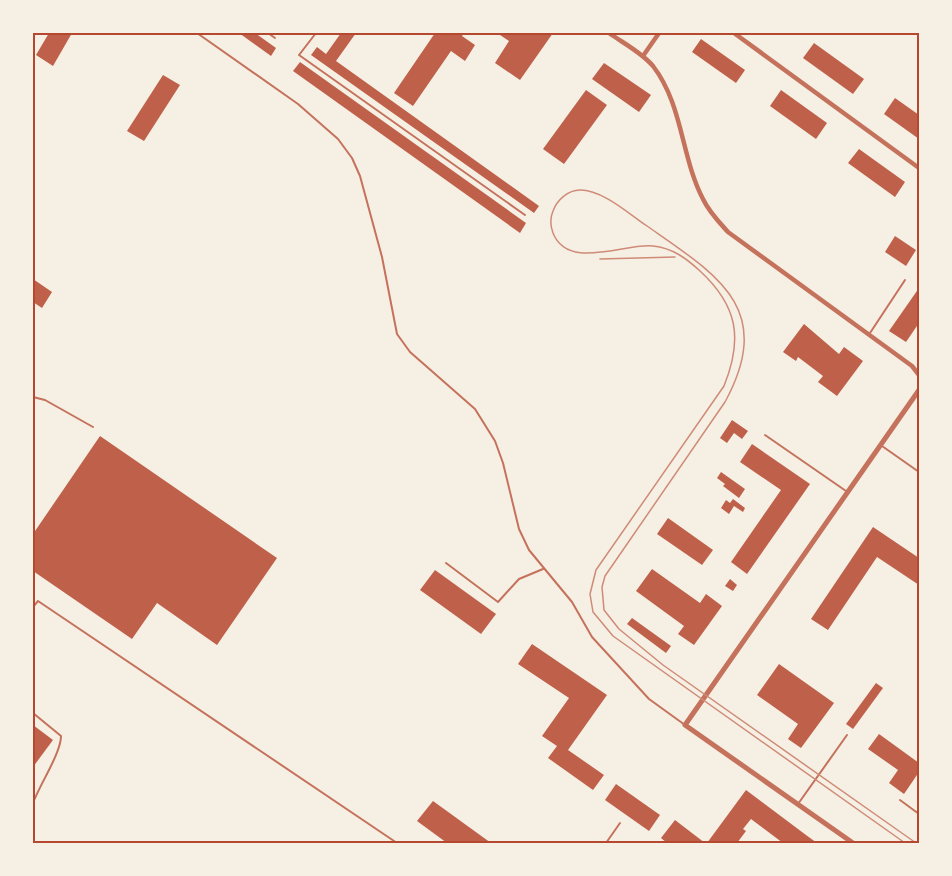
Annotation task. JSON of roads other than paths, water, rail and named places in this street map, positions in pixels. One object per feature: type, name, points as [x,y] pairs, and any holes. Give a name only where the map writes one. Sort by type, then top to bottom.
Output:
[{"type":"street","points":[[609,33],[642,56],[653,67],[673,102],[691,170],[703,200],[713,216],[728,232],[912,366],[919,375]]},
{"type":"street","points":[[642,56],[659,33]]},
{"type":"street","points":[[734,33],[919,168]]},
{"type":"street","points":[[852,843],[685,725],[919,390]]},
{"type":"lane","points":[[197,33],[314,116],[338,139],[352,158],[360,176],[382,257],[397,334],[410,352],[467,402],[480,417],[504,462],[519,529],[529,550],[572,602],[592,637],[649,699],[685,725]]},
{"type":"lane","points":[[268,33],[274,38]]},
{"type":"lane","points":[[316,33],[299,55],[525,214]]},
{"type":"lane","points":[[868,336],[905,280]]},
{"type":"lane","points":[[33,397],[45,400],[93,427]]},
{"type":"lane","points":[[765,435],[848,493]]},
{"type":"lane","points":[[882,446],[919,472]]},
{"type":"lane","points":[[446,563],[498,602],[519,579],[543,569]]},
{"type":"lane","points":[[33,607],[38,601],[397,843]]},
{"type":"lane","points":[[33,713],[61,736],[61,746],[39,784],[33,803]]},
{"type":"lane","points":[[798,804],[847,735]]},
{"type":"lane","points":[[900,800],[919,814]]},
{"type":"lane","points":[[606,843],[620,823]]},
{"type":"tram line","points":[[905,843],[613,636],[593,612],[590,594],[596,570],[724,386],[734,353],[735,338],[729,310],[722,297],[700,271],[679,255],[653,246],[584,253],[571,251],[560,244],[553,233],[551,219],[557,203],[567,194],[580,190],[607,198],[696,261],[716,278],[731,297],[741,318],[744,342],[739,369],[725,402],[605,576],[602,587],[604,610],[619,629],[663,665],[916,843]]},
{"type":"tram line","points":[[600,259],[675,257]]}]
